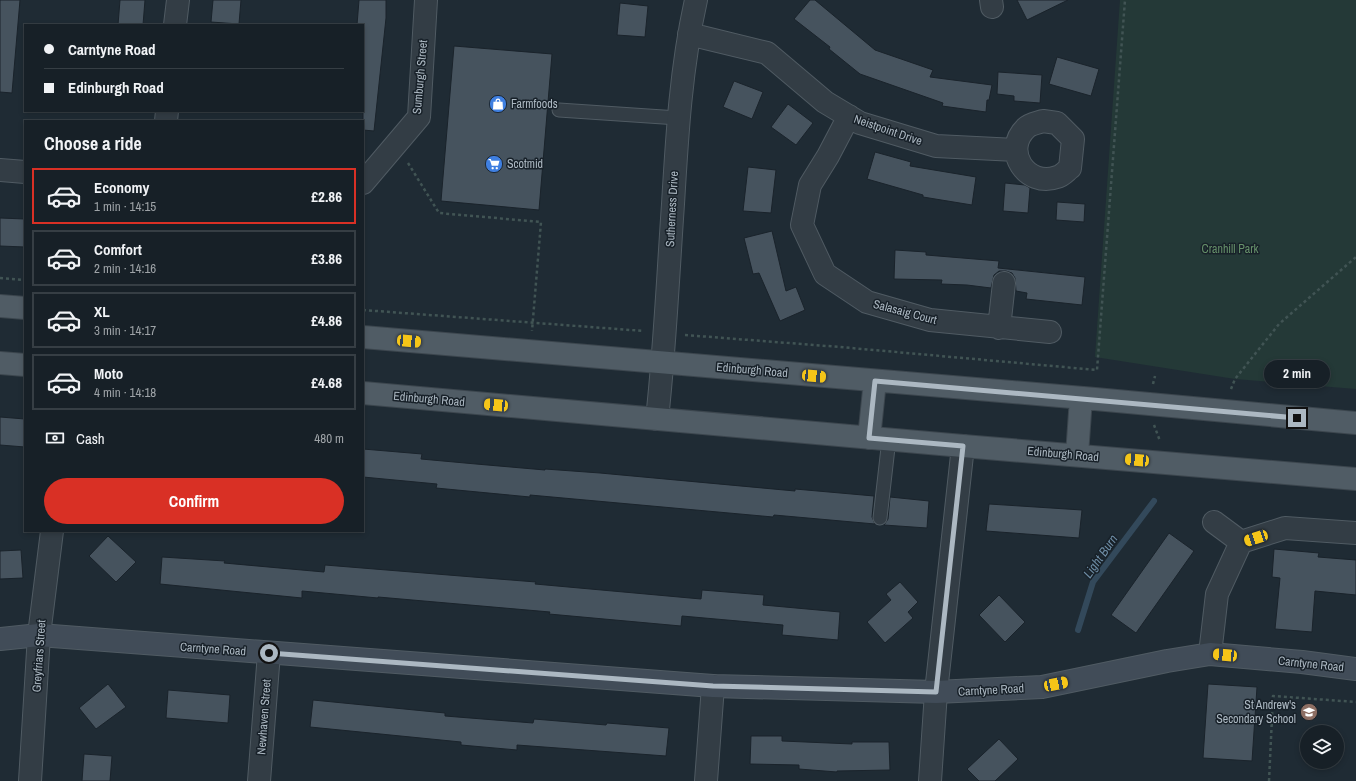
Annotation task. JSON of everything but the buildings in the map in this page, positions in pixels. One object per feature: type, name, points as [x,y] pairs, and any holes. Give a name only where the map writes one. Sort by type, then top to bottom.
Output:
[{"type":"main road","points":[[0,306],[24,308]]},
{"type":"main road","name":"Edinburgh Road","points":[[364,337],[1356,423]]},
{"type":"main road","points":[[0,362],[24,365]]},
{"type":"main road","points":[[875,381],[879,438]]},
{"type":"main road","name":"Edinburgh Road","points":[[364,393],[963,446],[1356,478]]},
{"type":"main road","points":[[1076,455],[1081,398]]},
{"type":"street","points":[[175,24],[178,0]]},
{"type":"street","name":"Sumburgh Street","points":[[364,182],[419,117],[426,0]]},
{"type":"street","name":"Sutherness Drive","points":[[657,419],[663,363],[678,118],[689,34],[696,0]]},
{"type":"street","name":"Neistpoint Drive","points":[[689,34],[767,53],[825,102],[860,123],[936,146],[1016,150]]},
{"type":"street","name":"Salasaig Court","points":[[849,116],[828,156],[810,185],[802,225],[825,274],[867,302],[930,320],[1050,332]]},
{"type":"street","points":[[0,170],[24,172]]},
{"type":"street","points":[[999,328],[1004,283]]},
{"type":"street","points":[[930,781],[936,692],[963,446]]},
{"type":"street","points":[[1214,522],[1241,542]]},
{"type":"street","points":[[1210,654],[1217,594],[1241,542],[1285,528],[1356,533]]},
{"type":"street","name":"Greyfriars Street","points":[[30,781],[39,635],[52,532]]},
{"type":"street","name":"Carntyne Road","points":[[0,639],[39,635],[713,686],[936,692],[1042,687],[1167,661],[1210,654],[1302,662],[1356,669]]},
{"type":"street","name":"Newhaven Street","points":[[259,781],[269,653]]},
{"type":"street","points":[[706,781],[713,686]]},
{"type":"lane","points":[[559,110],[678,118]]},
{"type":"lane","points":[[879,438],[880,518]]},
{"type":"path","points":[[364,310],[665,333],[1097,370],[1125,0]]},
{"type":"path","points":[[397,143],[438,213],[541,222],[530,352]]},
{"type":"path","points":[[1222,412],[1235,379],[1279,324],[1356,257]]},
{"type":"path","points":[[0,278],[24,280]]},
{"type":"path","points":[[1155,376],[1147,405],[1167,462]]},
{"type":"path","points":[[1269,781],[1273,696],[1356,702]]},
{"type":"green space","name":"Cranhill Park","points":[[1120,0],[1356,0],[1356,389],[1235,379],[1095,357]]},
{"type":"waterway","name":"Light Burn","points":[[1078,630],[1093,582],[1154,501]]},
{"type":"place","name":"Farmfoods","points":[[498,104]]},
{"type":"place","name":"Scotmid","points":[[494,164]]},
{"type":"place","name":"St Andrew's Secondary School","points":[[1309,712]]},
{"type":"route","points":[[269,653],[713,686],[936,692],[963,446],[869,438],[875,381],[1095,399],[1297,418]]}]
